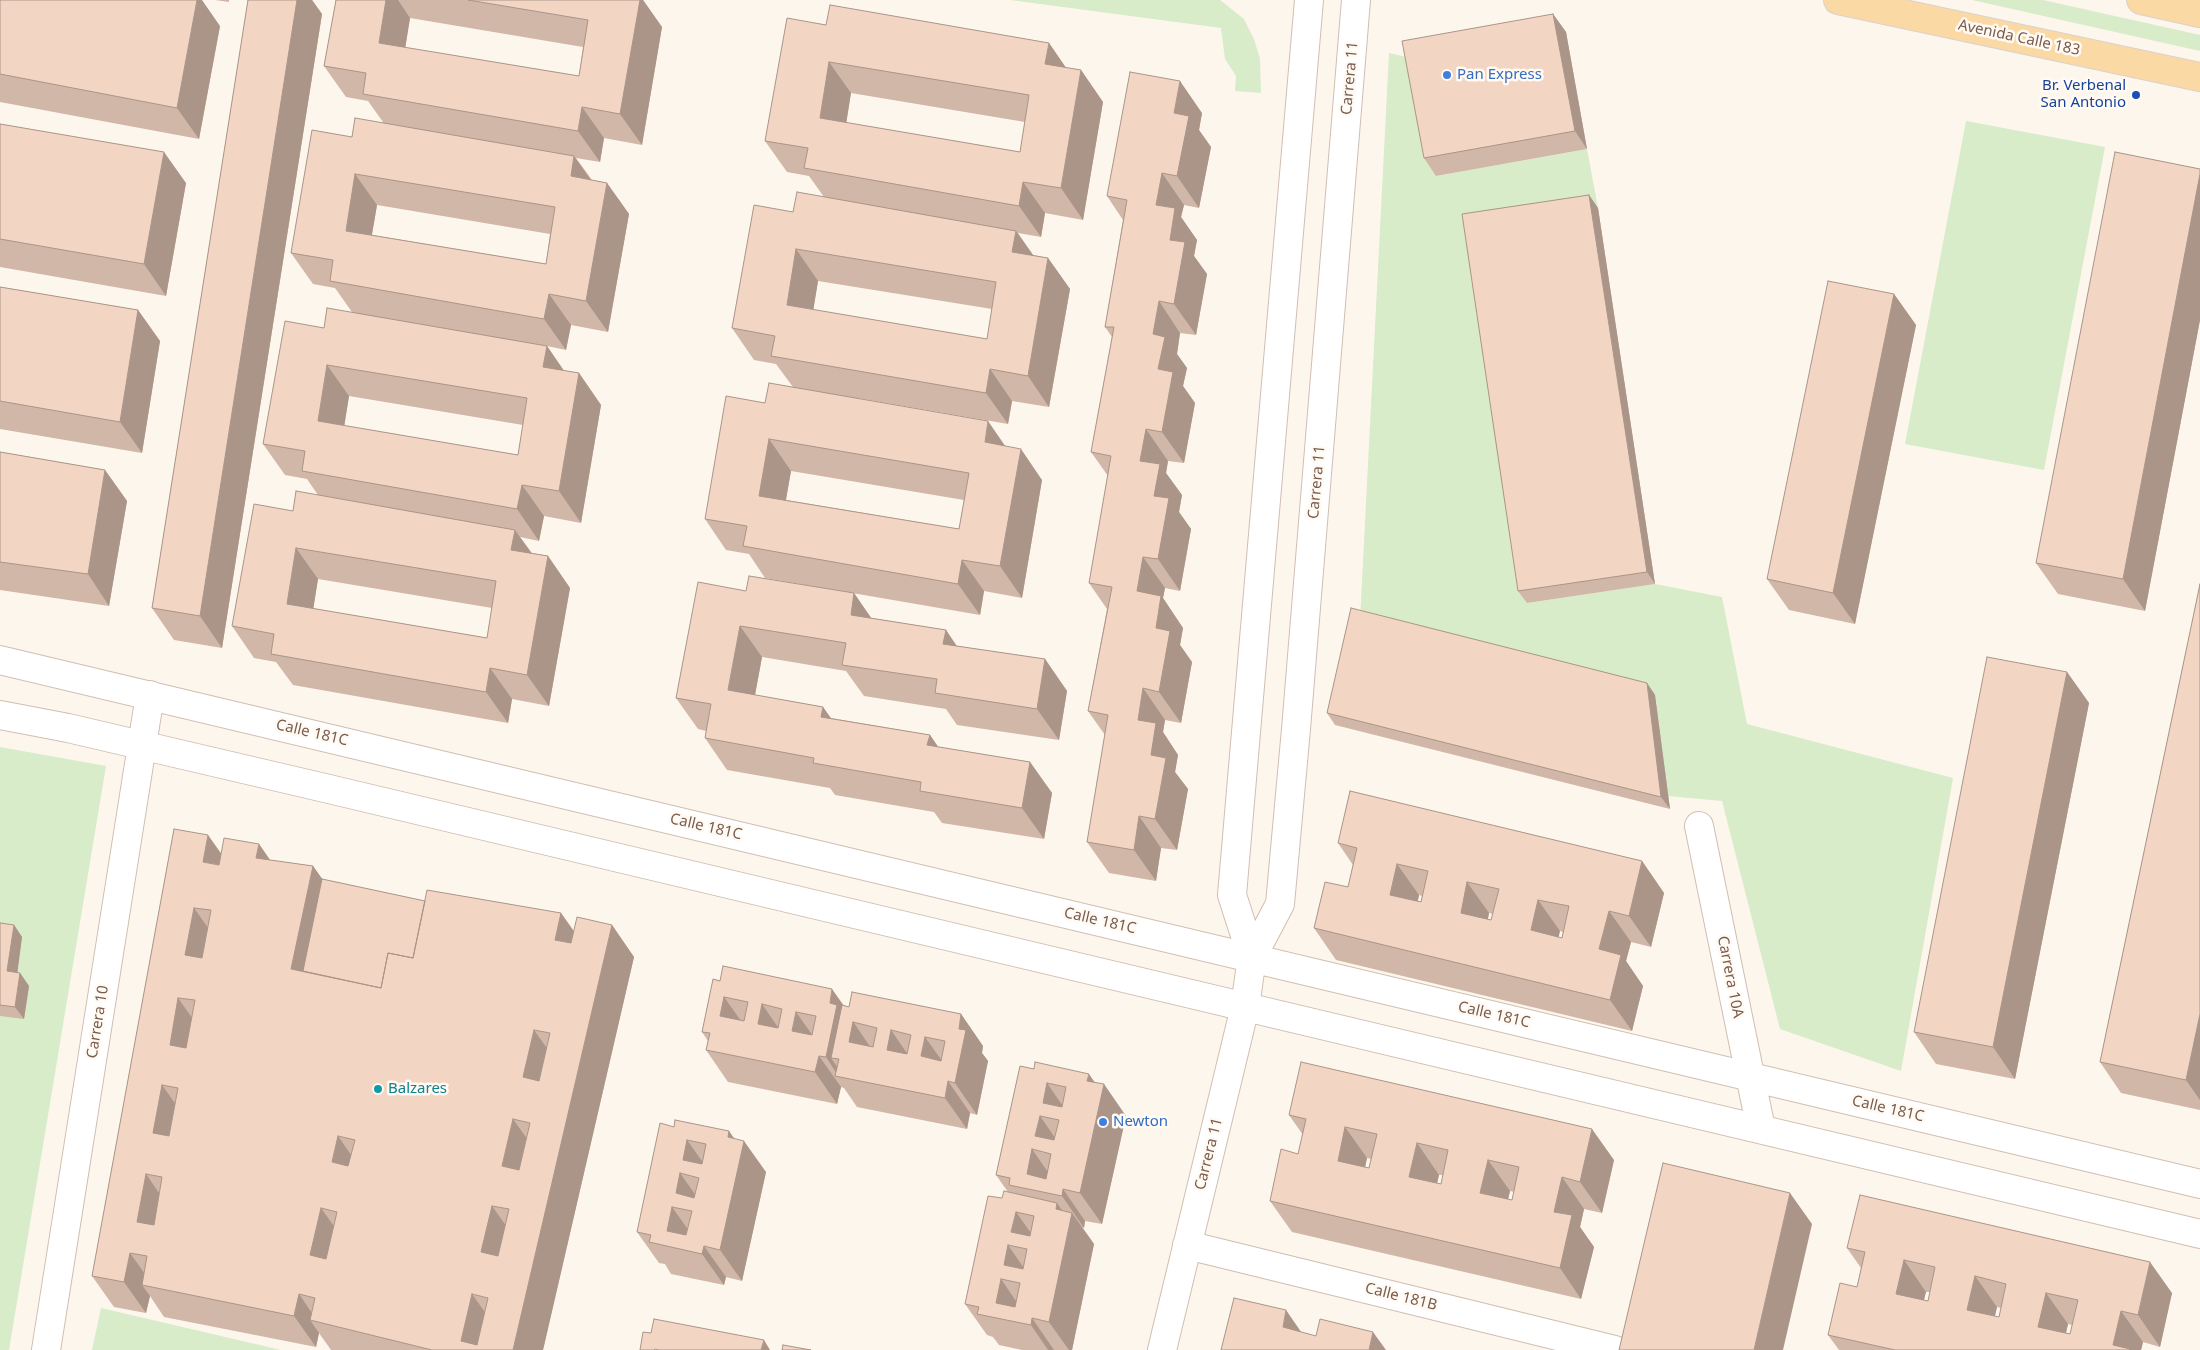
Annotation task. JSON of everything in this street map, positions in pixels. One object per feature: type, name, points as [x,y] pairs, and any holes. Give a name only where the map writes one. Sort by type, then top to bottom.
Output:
[{"type":"main road","name":"Avenida Calle 183","points":[[1838,0],[2200,77]]},
{"type":"main road","points":[[2142,0],[2200,13]]},
{"type":"street","name":"Carrera 11","points":[[1252,957],[1232,895],[1309,0]]},
{"type":"street","name":"Carrera 11","points":[[1162,1350],[1245,1007],[1252,957],[1280,904],[1356,0]]},
{"type":"street","name":"Calle 181C","points":[[0,660],[2200,1184]]},
{"type":"street","name":"Carrera 10","points":[[46,1350],[150,695]]},
{"type":"street","points":[[0,715],[142,745],[2200,1234]]},
{"type":"street","name":"Carrera 10A","points":[[1699,826],[1761,1129]]},
{"type":"street","name":"Calle 181B","points":[[1187,1244],[1615,1350]]},
{"type":"green space","points":[[1010,0],[1220,0],[1244,19],[1254,39],[1260,59],[1261,93],[1235,91],[1236,76],[1225,59],[1221,28]]},
{"type":"green space","points":[[1972,0],[2043,0],[2200,35],[2200,51]]},
{"type":"green space","points":[[1389,53],[1415,59],[1436,176],[1587,149],[1598,208],[1471,227],[1527,603],[1655,584],[1722,597],[1747,724],[1953,778],[1901,1071],[1780,1029],[1722,801],[1668,796],[1655,695],[1360,620]]},
{"type":"green space","points":[[1966,121],[2105,147],[2044,470],[1905,444]]},
{"type":"green space","points":[[0,747],[106,766],[9,1350],[0,1350]]},
{"type":"green space","points":[[101,1308],[281,1350],[92,1350]]},
{"type":"building","points":[[0,0],[197,0],[177,108],[0,74]]},
{"type":"building","points":[[248,0],[297,0],[200,616],[152,608]]},
{"type":"building","points":[[336,0],[386,0],[379,43],[579,76],[588,20],[468,0],[640,0],[620,114],[582,107],[578,131],[363,94],[366,73],[324,66]]},
{"type":"building","points":[[830,5],[1049,43],[1045,64],[1081,70],[1061,188],[1023,182],[1019,206],[804,168],[808,148],[765,141],[787,18],[826,25]],"holes":[[[829,62],[1029,95],[1020,152],[820,118]]]},
{"type":"building","points":[[1553,14],[1575,131],[1424,158],[1402,41]]},
{"type":"building","points":[[1130,72],[1180,81],[1174,113],[1189,116],[1177,176],[1162,173],[1156,205],[1175,208],[1170,240],[1185,242],[1174,304],[1159,301],[1153,334],[1165,337],[1158,369],[1173,372],[1162,432],[1146,429],[1140,461],[1160,464],[1154,496],[1169,498],[1158,559],[1143,557],[1137,591],[1161,596],[1156,628],[1170,631],[1159,692],[1143,688],[1138,720],[1156,723],[1151,755],[1166,758],[1155,819],[1139,816],[1134,850],[1087,842],[1108,715],[1088,711],[1112,587],[1089,583],[1111,456],[1091,452],[1114,327],[1105,327],[1127,200],[1107,196]]},
{"type":"building","points":[[355,118],[574,156],[571,176],[607,183],[586,301],[549,294],[544,319],[330,281],[333,260],[291,253],[312,130],[352,137]],"holes":[[[355,174],[555,207],[546,264],[346,231]]]},
{"type":"building","points":[[0,124],[164,152],[144,264],[0,239]]},
{"type":"building","points":[[2115,152],[2200,169],[2123,579],[2036,563]]},
{"type":"building","points":[[797,192],[1016,231],[1012,252],[1048,258],[1028,376],[990,369],[986,393],[771,356],[775,336],[732,328],[754,205],[793,212]],"holes":[[[796,249],[996,282],[987,339],[787,305]]]},
{"type":"building","points":[[1589,195],[1647,572],[1518,591],[1462,214]]},
{"type":"building","points":[[1828,281],[1894,294],[1833,593],[1767,579]]},
{"type":"building","points":[[0,287],[138,310],[120,422],[0,401]]},
{"type":"building","points":[[327,308],[547,346],[543,367],[579,373],[559,491],[522,485],[517,509],[302,471],[305,451],[263,444],[285,321],[324,328]],"holes":[[[327,365],[527,398],[518,455],[318,421]]]},
{"type":"building","points":[[769,383],[988,421],[985,442],[1021,449],[1000,566],[962,560],[958,584],[743,546],[747,526],[705,519],[726,396],[765,403]],"holes":[[[769,439],[969,473],[959,529],[759,496]]]},
{"type":"building","points":[[0,452],[105,470],[88,574],[0,562]]},
{"type":"building","points":[[296,491],[515,530],[511,550],[548,556],[527,675],[490,668],[486,692],[271,654],[274,634],[232,626],[254,504],[293,511]],"holes":[[[296,548],[496,581],[487,638],[287,604]]]},
{"type":"building","points":[[749,576],[854,593],[851,615],[946,630],[943,644],[1045,659],[1037,709],[935,693],[937,679],[842,665],[846,643],[740,626],[728,690],[823,707],[821,717],[930,735],[927,745],[1030,762],[1022,808],[920,791],[921,782],[813,763],[814,758],[705,738],[711,704],[676,698],[698,582],[746,591]]},
{"type":"building","points":[[2200,584],[2200,1014],[2186,1080],[2100,1062]]},
{"type":"building","points":[[1351,608],[1647,683],[1661,797],[1327,713]]},
{"type":"building","points":[[1987,657],[2067,672],[1993,1047],[1914,1032]]},
{"type":"building","points":[[1350,791],[1642,861],[1629,916],[1609,911],[1599,949],[1621,955],[1610,1000],[1314,928],[1325,882],[1348,887],[1357,848],[1338,843]],"holes":[[[1397,864],[1428,871],[1421,902],[1390,895]],[[1467,882],[1499,889],[1491,920],[1461,913]],[[1538,900],[1569,906],[1562,938],[1531,930]]]},
{"type":"building","points":[[174,829],[208,835],[203,862],[219,865],[224,838],[259,844],[256,858],[313,866],[291,969],[381,988],[388,953],[413,958],[427,890],[561,913],[555,940],[571,943],[577,917],[612,925],[513,1350],[432,1350],[310,1320],[315,1298],[299,1294],[294,1316],[142,1285],[147,1256],[130,1253],[124,1282],[92,1276]],"holes":[[[194,908],[211,910],[202,958],[185,955]],[[178,998],[195,1000],[186,1048],[170,1045]],[[534,1030],[550,1033],[539,1081],[523,1077]],[[162,1085],[178,1088],[169,1136],[153,1133]],[[513,1119],[530,1123],[519,1170],[502,1166]],[[338,1136],[355,1140],[348,1166],[332,1162]],[[146,1174],[162,1177],[154,1225],[137,1222]],[[492,1206],[509,1209],[498,1256],[481,1252]],[[321,1208],[337,1212],[326,1259],[310,1255]],[[472,1294],[488,1298],[477,1345],[461,1341]]]},
{"type":"building","points":[[322,879],[425,901],[413,958],[388,953],[381,988],[303,971]]},
{"type":"building","points":[[0,923],[14,925],[7,971],[20,973],[15,1007],[0,1005]]},
{"type":"building","points":[[723,966],[832,989],[830,1003],[837,1005],[826,1057],[819,1056],[815,1072],[706,1050],[710,1033],[702,1032],[713,979],[720,981]],"holes":[[[724,997],[748,1002],[744,1021],[720,1016]],[[762,1004],[782,1009],[778,1028],[758,1024]],[[796,1012],[816,1016],[812,1035],[792,1031]]]},
{"type":"building","points":[[852,992],[961,1014],[959,1029],[966,1030],[955,1083],[948,1081],[945,1098],[835,1076],[839,1059],[831,1058],[842,1005],[849,1007]],"holes":[[[853,1022],[877,1028],[873,1047],[849,1042]],[[891,1030],[911,1035],[907,1054],[887,1050]],[[925,1037],[945,1041],[941,1061],[921,1056]]]},
{"type":"building","points":[[1035,1062],[1089,1074],[1087,1081],[1104,1084],[1080,1193],[1063,1189],[1062,1196],[1009,1185],[1010,1178],[996,1175],[1020,1066],[1034,1069]],"holes":[[[1047,1083],[1066,1087],[1062,1107],[1043,1103]],[[1040,1116],[1059,1120],[1054,1140],[1035,1136]],[[1032,1149],[1051,1154],[1046,1179],[1027,1174]]]},
{"type":"building","points":[[1301,1062],[1592,1129],[1580,1182],[1562,1177],[1554,1212],[1572,1215],[1560,1268],[1270,1201],[1281,1149],[1298,1154],[1306,1119],[1289,1115]],"holes":[[[1345,1127],[1377,1134],[1369,1168],[1338,1161]],[[1417,1143],[1448,1150],[1441,1184],[1409,1177]],[[1488,1160],[1519,1167],[1512,1200],[1480,1193]]]},
{"type":"building","points":[[675,1120],[729,1131],[728,1137],[744,1141],[720,1250],[704,1246],[702,1254],[649,1242],[651,1235],[637,1232],[660,1123],[674,1127]],"holes":[[[687,1140],[706,1144],[702,1164],[683,1160]],[[680,1173],[699,1178],[694,1198],[676,1193]],[[672,1207],[692,1211],[686,1235],[667,1231]]]},
{"type":"building","points":[[1663,1163],[1790,1193],[1754,1350],[1619,1350]]},
{"type":"building","points":[[1004,1191],[1057,1203],[1056,1209],[1072,1213],[1049,1322],[1032,1318],[1031,1325],[977,1314],[979,1307],[965,1304],[988,1196],[1002,1198]],"holes":[[[1016,1212],[1034,1216],[1030,1236],[1011,1232]],[[1008,1245],[1027,1249],[1023,1269],[1004,1265]],[[1001,1279],[1020,1283],[1015,1307],[996,1303]]]},
{"type":"building","points":[[1860,1195],[2150,1262],[2138,1315],[2121,1311],[2113,1345],[2129,1350],[1895,1350],[1828,1335],[1840,1283],[1857,1287],[1865,1252],[1847,1248]],"holes":[[[1904,1260],[1935,1267],[1928,1301],[1896,1294]],[[1975,1276],[2006,1284],[1999,1317],[1967,1310]],[[2046,1293],[2078,1300],[2070,1334],[2038,1327]]]},
{"type":"building","points":[[1234,1298],[1286,1310],[1283,1327],[1316,1336],[1320,1319],[1373,1332],[1369,1350],[1221,1350]]},
{"type":"building","points":[[654,1319],[764,1340],[761,1350],[640,1350],[643,1332],[651,1333]]},
{"type":"building","points":[[783,1345],[811,1350],[782,1350]]},
{"type":"place","name":"Pan Express","points":[[1447,75]]},
{"type":"place","name":"Br. Verbenal San Antonio","points":[[2136,95]]},
{"type":"place","name":"Balzares","points":[[378,1089]]},
{"type":"place","name":"Newton","points":[[1103,1122]]}]
